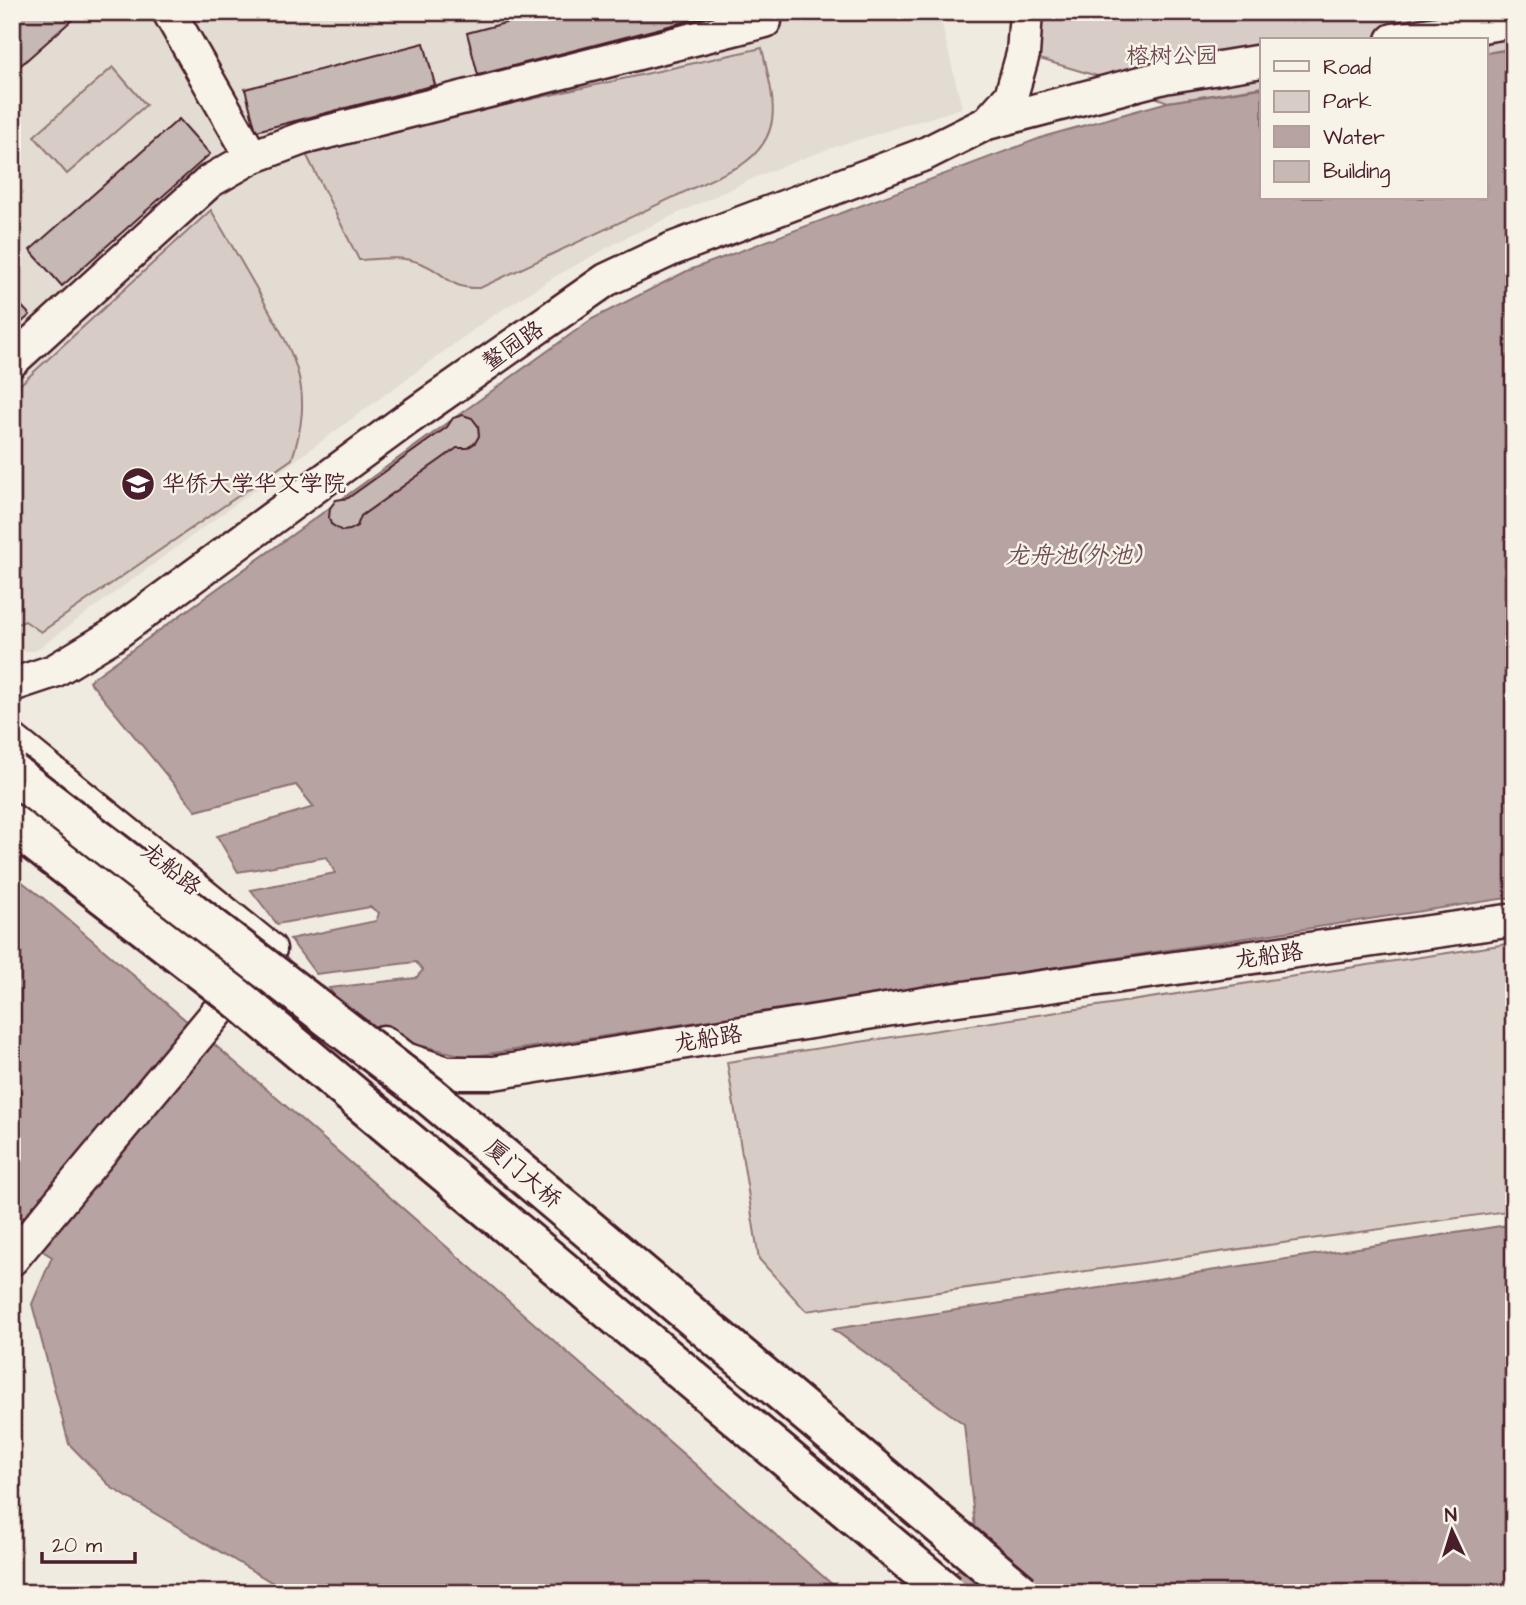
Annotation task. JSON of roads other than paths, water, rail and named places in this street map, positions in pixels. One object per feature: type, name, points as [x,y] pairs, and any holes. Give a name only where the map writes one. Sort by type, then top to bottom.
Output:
[{"type":"main road","name":"厦门大桥","points":[[12,773],[430,1096],[1020,1593]]},
{"type":"main road","points":[[12,824],[237,998],[947,1593]]},
{"type":"street","points":[[169,12],[252,157]]},
{"type":"street","name":"鳌园路","points":[[12,685],[54,671],[112,636],[406,420],[606,281],[671,249],[925,154],[987,123],[1011,96],[1023,54],[1026,12]]},
{"type":"street","points":[[12,361],[210,181],[252,157],[303,138],[765,21]]},
{"type":"street","points":[[1405,38],[1514,21]]},
{"type":"street","points":[[987,123],[1164,77],[1260,61]]},
{"type":"street","name":"龙船路","points":[[12,740],[405,1059],[447,1073],[493,1073],[929,1003],[1514,920]]},
{"type":"street","points":[[12,1259],[270,949]]},
{"type":"water","name":"龙舟池(外池)","points":[[1514,49],[1514,897],[468,1057],[395,1039],[345,1010],[329,988],[416,978],[423,970],[416,962],[316,974],[290,939],[376,921],[379,913],[370,907],[277,924],[251,890],[335,873],[327,857],[238,872],[217,836],[314,807],[296,785],[196,811],[89,681],[592,319],[687,271],[1046,136],[1168,102],[1260,88],[1260,200],[1488,200],[1488,53]]},
{"type":"water","points":[[12,874],[279,1100],[842,1593],[290,1593],[112,1488],[69,1444],[32,1304],[52,1257],[12,1232]]},
{"type":"water","points":[[1514,1224],[1514,1593],[925,1593],[978,1556],[964,1424],[833,1329]]},
{"type":"place","name":"华侨大学华文学院","points":[[138,484]]},
{"type":"park label","name":"榕树公园","points":[[1172,56]]}]
